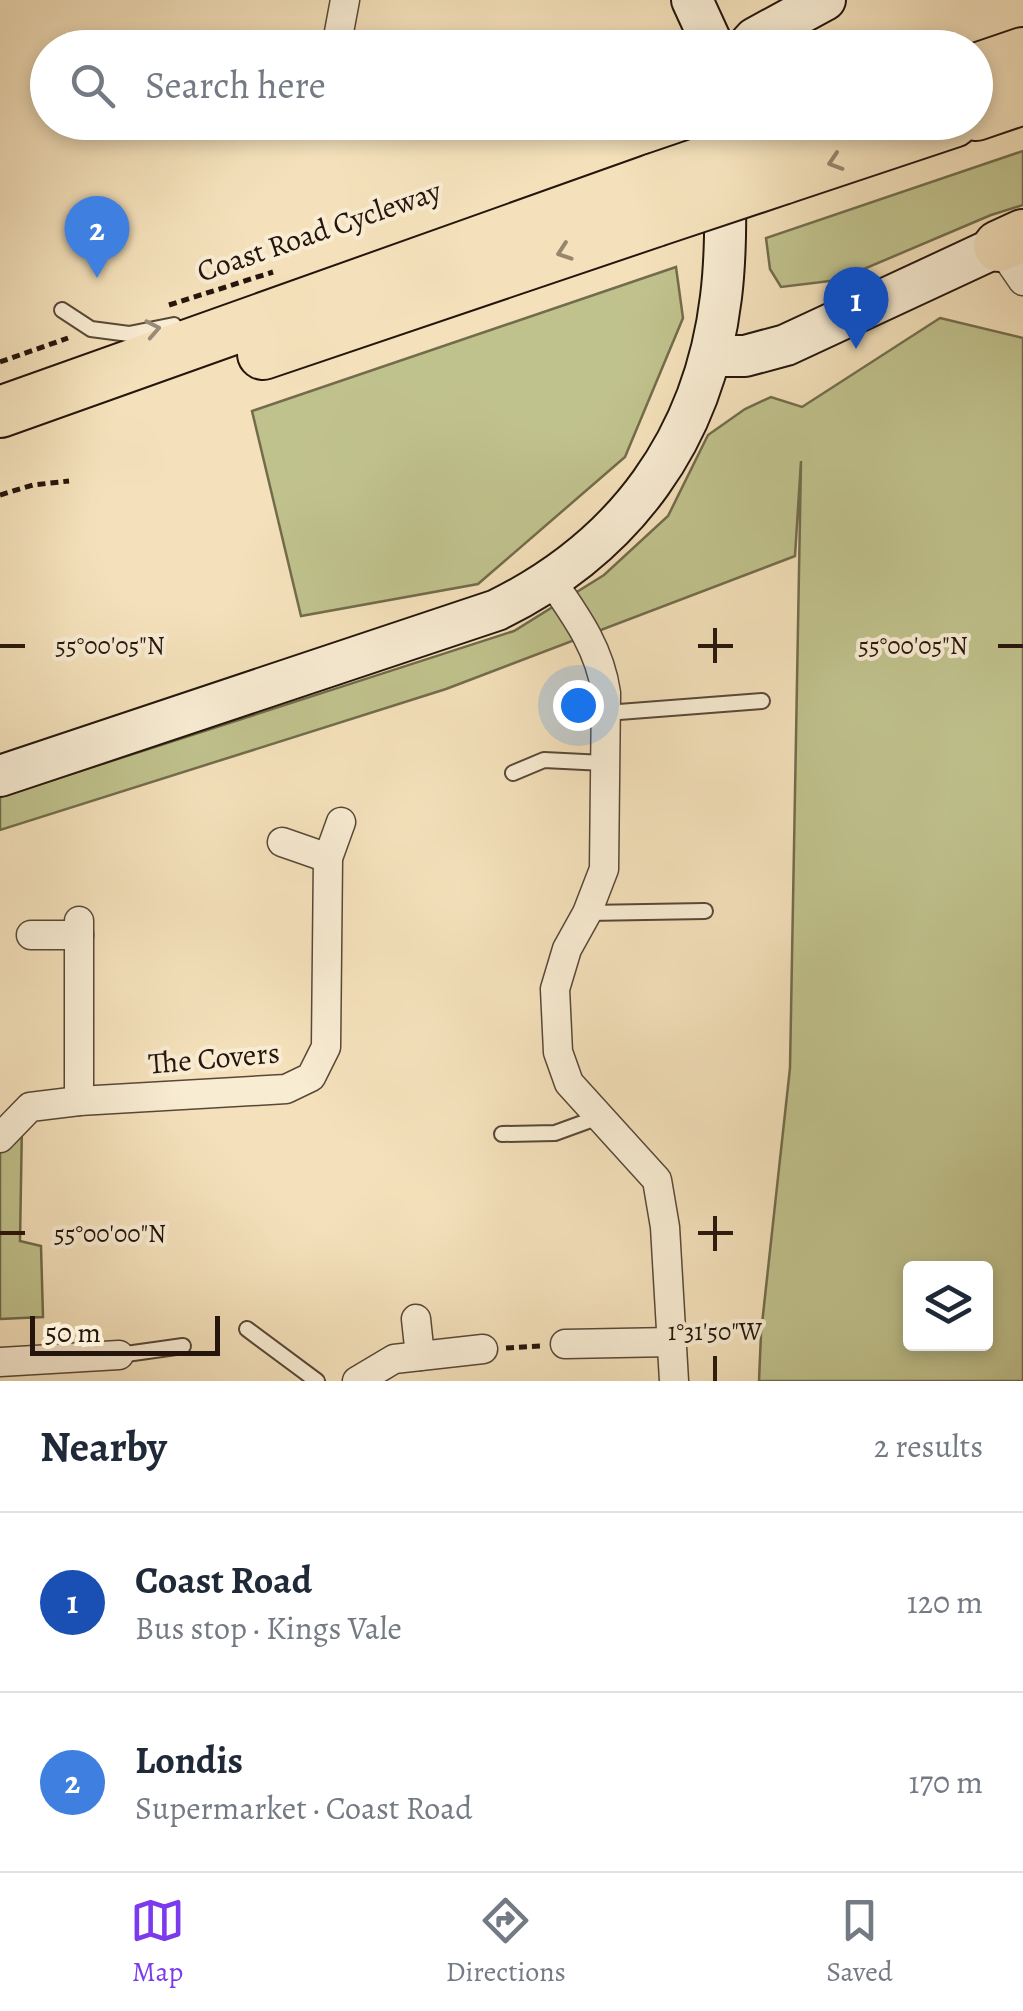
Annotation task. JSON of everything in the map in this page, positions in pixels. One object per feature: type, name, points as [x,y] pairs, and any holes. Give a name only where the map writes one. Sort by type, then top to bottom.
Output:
[{"type":"highway","points":[[993,64],[1023,53]]},
{"type":"highway","points":[[993,109],[1023,99]]},
{"type":"highway","points":[[0,444],[795,146],[834,140]]},
{"type":"highway","points":[[0,412],[655,200]]},
{"type":"street","points":[[340,30],[346,0]]},
{"type":"street","points":[[692,0],[706,30]]},
{"type":"street","points":[[771,30],[825,0]]},
{"type":"street","points":[[0,776],[497,610],[551,580],[606,537],[648,489],[688,420],[711,356],[722,293],[725,140]]},
{"type":"street","points":[[711,356],[744,356],[786,345],[1015,254]]},
{"type":"street","points":[[551,580],[596,654],[603,674],[606,712],[604,868],[567,949],[555,989],[558,1052],[569,1082],[657,1180],[665,1227],[674,1381]]},
{"type":"street","name":"The Covers","points":[[0,1138],[30,1107],[286,1089],[311,1077],[326,1046],[328,858],[341,822]]},
{"type":"street","points":[[282,842],[328,858]]},
{"type":"street","points":[[31,934],[79,928],[79,1101]]},
{"type":"street","points":[[416,1318],[420,1356]]},
{"type":"street","points":[[565,1344],[672,1342]]},
{"type":"street","points":[[357,1381],[394,1359],[483,1350]]},
{"type":"street","points":[[0,1362],[59,1370],[119,1355]]},
{"type":"lane","points":[[332,277],[655,200]]},
{"type":"lane","points":[[62,310],[91,329],[129,334],[181,323]]},
{"type":"lane","points":[[606,712],[762,701]]},
{"type":"lane","points":[[512,772],[544,760],[604,763]]},
{"type":"lane","points":[[587,912],[705,911]]},
{"type":"lane","points":[[502,1134],[555,1133],[599,1117]]},
{"type":"lane","points":[[247,1329],[317,1381]]},
{"type":"lane","points":[[119,1355],[183,1346]]},
{"type":"path","name":"Coast Road Cycleway","points":[[162,307],[285,268]]},
{"type":"path","points":[[0,362],[91,329]]},
{"type":"path","points":[[0,495],[33,485],[69,481]]},
{"type":"path","points":[[483,1350],[565,1344]]},
{"type":"green space","points":[[1023,151],[1023,205],[838,280],[781,287],[770,269],[766,238]]},
{"type":"green space","points":[[676,267],[683,318],[625,457],[478,584],[301,616],[252,411]]},
{"type":"green space","points":[[940,318],[1023,338],[1023,1381],[759,1381],[790,1068],[801,461],[795,556],[446,689],[0,830],[0,797],[514,631],[604,575],[668,516],[708,435],[745,409],[771,397],[802,407]]},
{"type":"green space","points":[[22,1123],[20,1241],[41,1246],[43,1317],[0,1319],[0,1148]]},
{"type":"place","name":"Londis","points":[[97,278]]},
{"type":"place","name":"Coast Road","points":[[856,349]]}]
